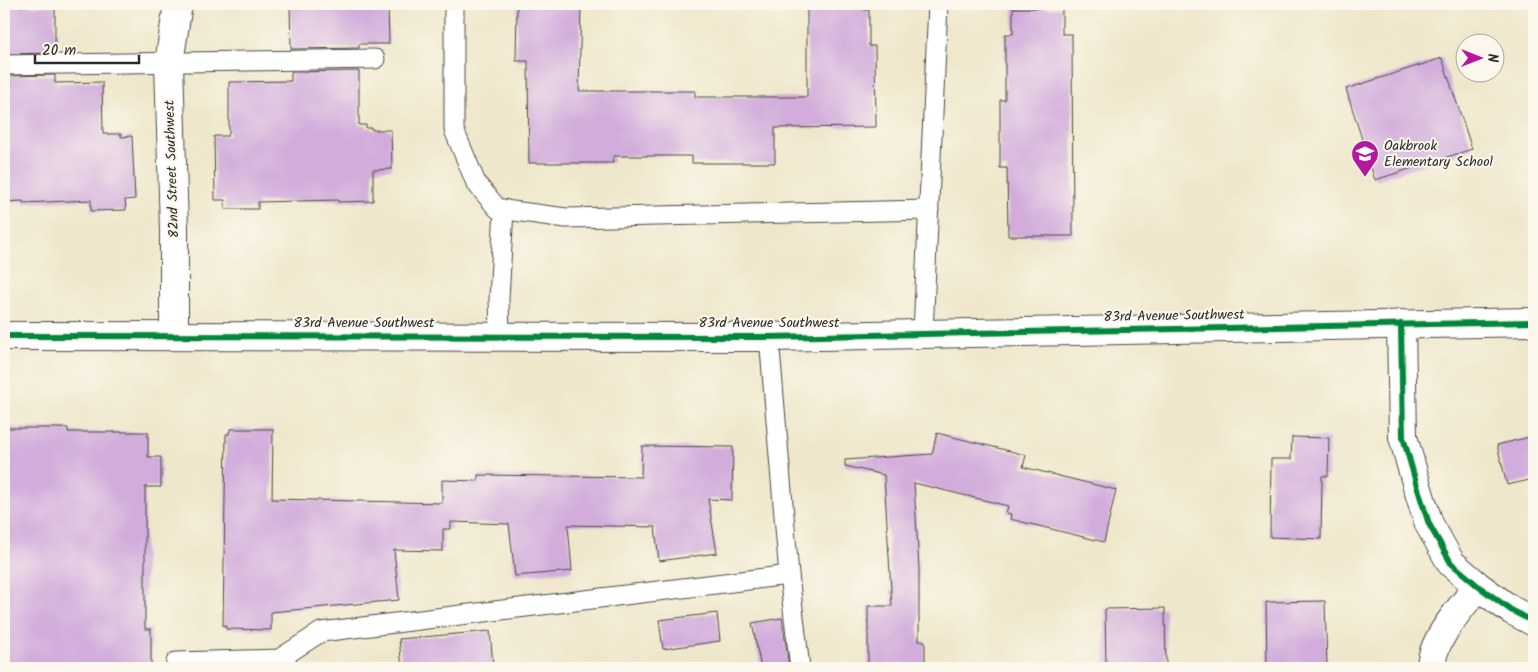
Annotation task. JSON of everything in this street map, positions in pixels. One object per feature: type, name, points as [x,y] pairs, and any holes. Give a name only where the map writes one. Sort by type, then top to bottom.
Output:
[{"type":"street","name":"82nd Street Southwest","points":[[174,335],[174,229],[169,62],[178,4]]},
{"type":"street","name":"83rd Avenue Southwest","points":[[4,336],[769,336],[1534,322]]},
{"type":"street","points":[[1401,324],[1404,437],[1429,524],[1450,563],[1511,610],[1534,622]]},
{"type":"street","points":[[1431,668],[1431,658],[1442,635],[1478,586]]},
{"type":"lane","points":[[454,4],[454,130],[476,183],[498,208],[566,218],[929,210]]},
{"type":"lane","points":[[924,333],[938,4]]},
{"type":"lane","points":[[4,66],[375,59]]},
{"type":"lane","points":[[500,336],[498,299],[504,209]]},
{"type":"lane","points":[[769,336],[788,575],[800,668]]},
{"type":"lane","points":[[176,668],[176,662],[279,660],[320,632],[788,575]]},
{"type":"building","points":[[388,4],[389,44],[359,44],[359,48],[291,49],[290,5]]},
{"type":"building","points":[[517,4],[581,4],[579,91],[695,91],[695,97],[807,97],[807,4],[864,4],[864,10],[869,10],[869,46],[875,46],[876,127],[775,128],[775,163],[692,163],[692,156],[613,156],[613,163],[529,163],[528,61],[516,61]]},
{"type":"building","points":[[4,6],[55,6],[55,53],[4,54]]},
{"type":"building","points":[[1013,8],[1062,8],[1062,34],[1072,34],[1073,236],[1008,236],[1007,168],[1000,168],[1000,100],[1005,100],[1005,34],[1013,34]]},
{"type":"building","points":[[1442,58],[1472,149],[1375,180],[1346,89]]},
{"type":"building","points":[[359,71],[359,125],[366,125],[366,128],[372,128],[372,130],[391,130],[392,169],[373,170],[373,201],[258,202],[258,209],[225,209],[225,200],[215,200],[214,136],[228,136],[229,134],[229,82],[291,81],[291,72]]},
{"type":"building","points":[[55,75],[55,83],[102,82],[103,134],[121,134],[121,137],[132,136],[135,199],[125,200],[126,210],[91,211],[91,200],[4,202],[4,76]]},
{"type":"building","points":[[4,428],[68,428],[68,432],[148,432],[148,457],[161,457],[161,487],[145,487],[145,629],[151,629],[151,668],[4,668]]},
{"type":"building","points":[[230,429],[273,429],[272,499],[442,503],[442,480],[478,481],[478,475],[641,477],[642,446],[733,447],[732,500],[708,499],[717,553],[659,561],[655,527],[568,525],[572,571],[515,576],[509,524],[451,522],[451,529],[443,529],[443,551],[394,550],[399,600],[271,612],[271,630],[226,629],[226,626],[223,626],[226,434],[229,434]]},
{"type":"building","points":[[937,433],[1026,455],[1023,467],[1116,490],[1104,542],[1010,519],[1011,514],[1006,513],[1008,506],[914,483],[919,569],[919,641],[925,641],[925,668],[868,668],[868,606],[892,606],[884,475],[845,466],[845,460],[932,454]]},
{"type":"building","points":[[1534,436],[1534,479],[1507,485],[1497,445]]},
{"type":"building","points":[[1292,437],[1329,438],[1328,476],[1322,476],[1321,539],[1270,537],[1271,459],[1291,459]]},
{"type":"building","points":[[1325,601],[1327,668],[1267,668],[1266,602]]},
{"type":"building","points":[[1165,608],[1166,668],[1106,668],[1105,609]]},
{"type":"building","points":[[717,613],[720,641],[663,649],[659,620]]},
{"type":"building","points":[[782,618],[789,668],[761,668],[752,623]]},
{"type":"building","points":[[490,631],[493,665],[461,668],[402,668],[399,639]]},
{"type":"cycle path","points":[[4,336],[769,337],[1534,322]]},
{"type":"cycle path","points":[[1401,324],[1403,437],[1429,524],[1451,563],[1511,610],[1534,622]]},
{"type":"place","name":"Oakbrook Elementary School","points":[[1365,178]]}]
